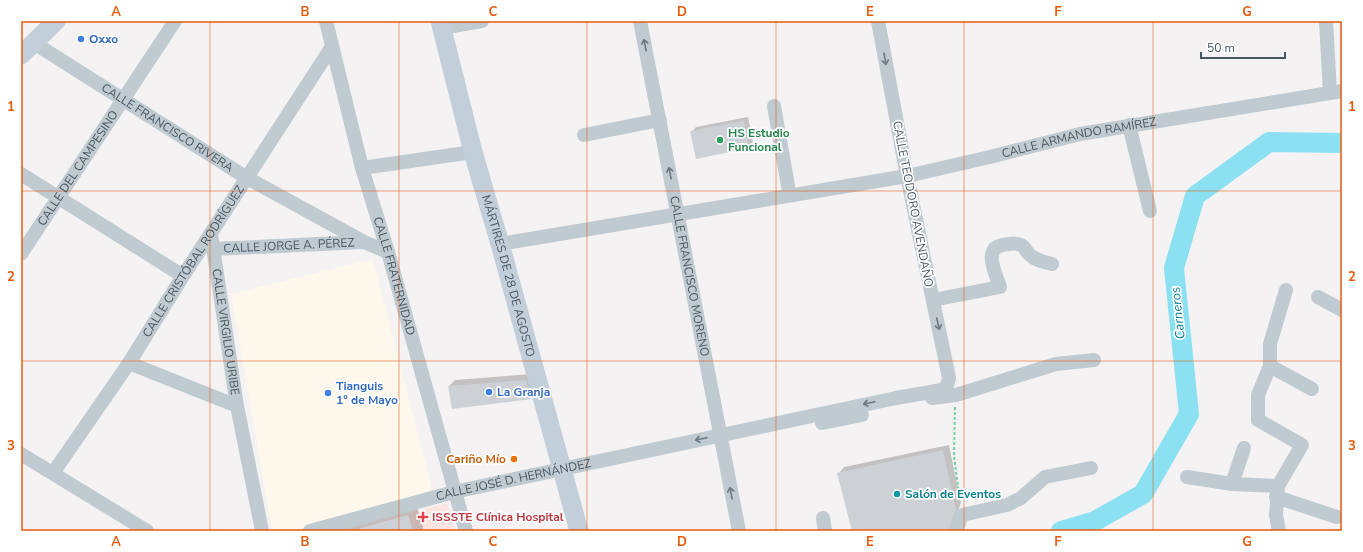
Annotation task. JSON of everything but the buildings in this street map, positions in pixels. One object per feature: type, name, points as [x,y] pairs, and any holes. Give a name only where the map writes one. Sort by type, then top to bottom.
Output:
[{"type":"main road","points":[[28,49],[56,21]]},
{"type":"main road","name":"MÁRTIRES DE 28 DE AGOSTO","points":[[440,25],[473,152],[500,244],[579,531]]},
{"type":"street","name":"CALLE DEL CAMPESINO","points":[[21,254],[175,21]]},
{"type":"street","name":"CALLE FRATERNIDAD","points":[[326,21],[331,48],[362,168],[388,252],[466,531]]},
{"type":"street","points":[[440,25],[482,21]]},
{"type":"street","name":"CALLE FRANCISCO MORENO","points":[[640,21],[719,435],[739,531]]},
{"type":"street","name":"CALLE TEODORO AVENDAÑO","points":[[878,21],[907,176],[952,390]]},
{"type":"street","points":[[1326,21],[1336,92]]},
{"type":"street","name":"CALLE CRISTÓBAL RODRÍGUEZ","points":[[53,472],[129,363],[183,276],[331,48]]},
{"type":"street","name":"CALLE FRANCISCO RIVERA","points":[[28,49],[123,100],[247,178],[364,242],[388,252]]},
{"type":"street","name":"CALLE ARMANDO RAMÍREZ","points":[[500,244],[708,208],[907,176],[1080,134],[1336,92]]},
{"type":"street","points":[[774,106],[788,186]]},
{"type":"street","points":[[584,135],[660,120]]},
{"type":"street","points":[[1130,125],[1150,210]]},
{"type":"street","points":[[362,168],[473,152]]},
{"type":"street","points":[[21,174],[183,276]]},
{"type":"street","name":"CALLE ARMANDO RAMÍREZ","points":[[708,208],[720,199],[788,186],[801,186],[818,191]]},
{"type":"street","name":"CALLE VIRGILIO URIBE","points":[[211,234],[237,406],[262,531]]},
{"type":"street","name":"CALLE JORGE A. PÉREZ","points":[[214,249],[364,242]]},
{"type":"street","points":[[933,300],[1000,287],[991,258],[992,250],[997,246],[1016,243],[1023,246],[1029,254],[1040,261],[1052,264]]},
{"type":"street","points":[[1279,531],[1277,491],[1302,445],[1258,420],[1258,395],[1270,366],[1270,344],[1286,290]]},
{"type":"street","points":[[1318,297],[1342,310]]},
{"type":"street","name":"CALLE JOSÉ D. HERNÁNDEZ","points":[[310,531],[454,492],[562,468],[896,398],[909,401],[1056,364],[1094,360]]},
{"type":"street","name":"CALLE VIRGILIO URIBE","points":[[129,363],[237,406]]},
{"type":"street","points":[[1270,366],[1312,389]]},
{"type":"street","name":"CALLE JOSÉ D. HERNÁNDEZ","points":[[719,435],[762,436],[862,415]]},
{"type":"street","points":[[1232,484],[1244,448]]},
{"type":"street","points":[[21,454],[53,472],[147,531]]},
{"type":"street","points":[[956,531],[962,515],[1007,505],[1021,498],[1045,477],[1091,468]]},
{"type":"street","points":[[1187,477],[1277,491],[1337,517]]},
{"type":"path","points":[[952,390],[954,456],[962,515]]},
{"type":"shaded area","name":"Tianguis 1° de Mayo","points":[[373,259],[433,493],[292,531],[272,531],[231,294]]},
{"type":"shaded area","name":"ISSSTE Clínica Hospital","points":[[447,503],[455,531],[344,531]]},
{"type":"waterway","name":"Carneros","points":[[1061,531],[1095,521],[1143,494],[1189,414],[1174,268],[1195,196],[1269,142],[1342,143]]},
{"type":"place","name":"Oxxo","points":[[81,39]]},
{"type":"place","name":"HS Estudio Funcional","points":[[720,140]]},
{"type":"place","name":"La Granja","points":[[489,392]]},
{"type":"place","name":"Tianguis 1° de Mayo","points":[[328,393]]},
{"type":"place","name":"Cariño Mío","points":[[514,459]]},
{"type":"place","name":"Salón de Eventos","points":[[897,494]]},
{"type":"place","name":"ISSSTE Clínica Hospital","points":[[423,517]]}]
